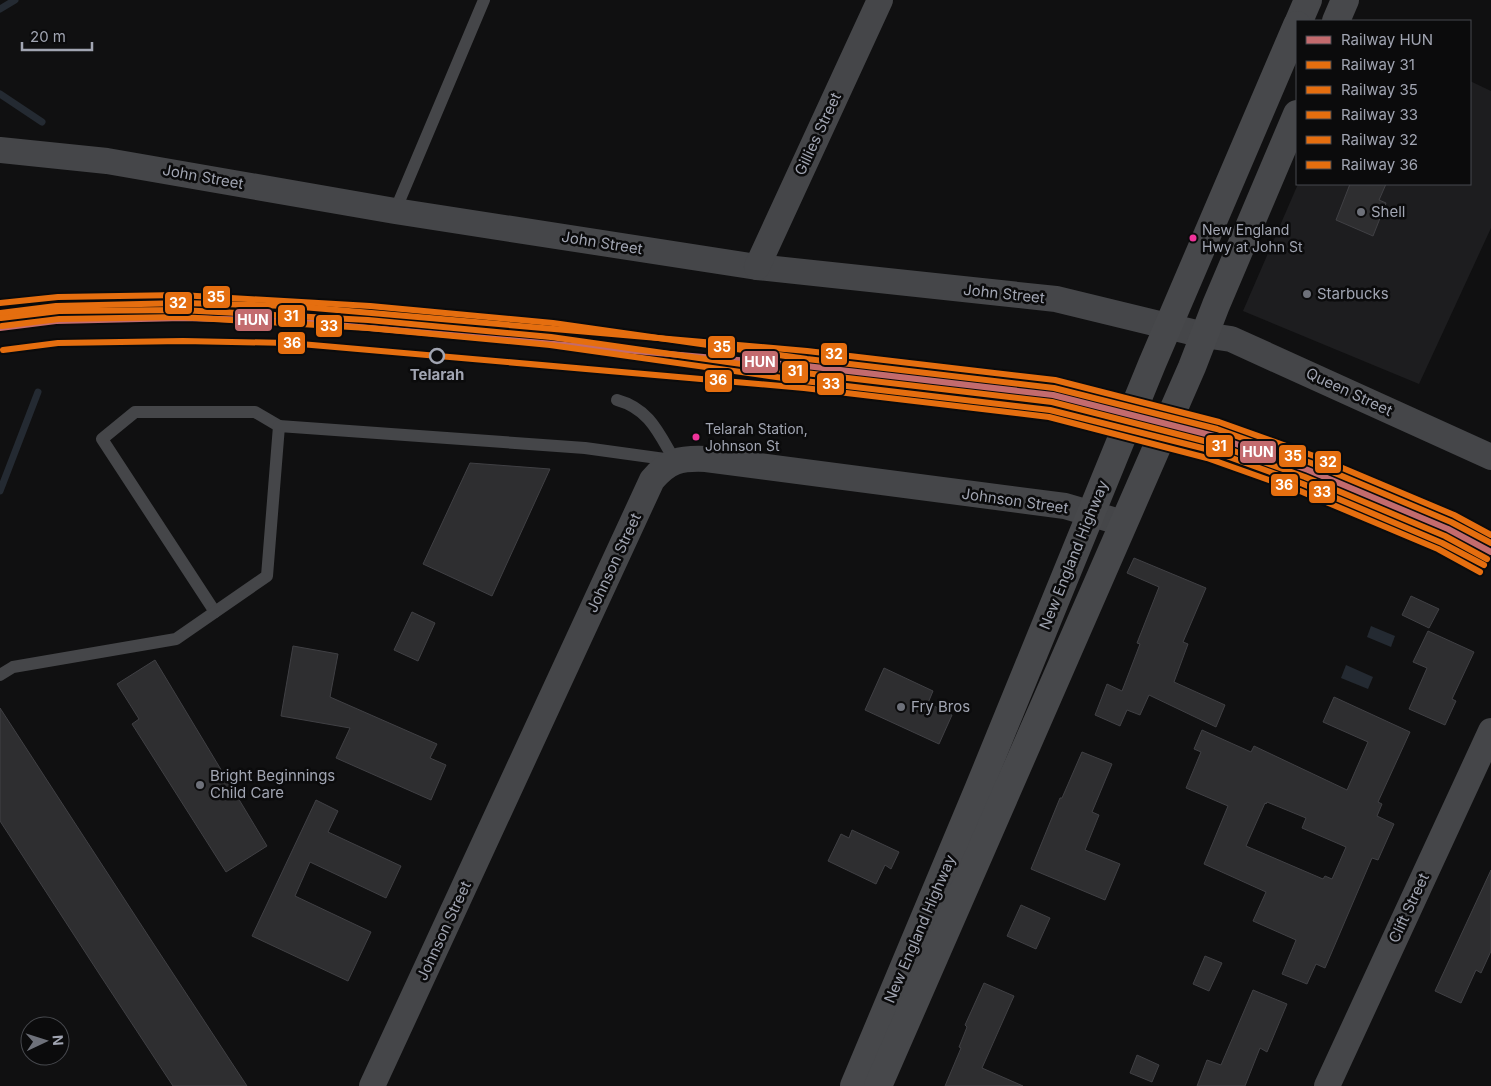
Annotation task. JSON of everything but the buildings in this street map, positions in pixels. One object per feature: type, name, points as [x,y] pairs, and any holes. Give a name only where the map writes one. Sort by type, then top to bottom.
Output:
[{"type":"highway","points":[[1299,20],[1308,0]]},
{"type":"highway","points":[[1336,20],[1345,0]]},
{"type":"highway","name":"New England Highway","points":[[854,1086],[978,790],[1168,326],[1296,27]]},
{"type":"highway","name":"New England Highway","points":[[878,1086],[1192,367],[1296,116]]},
{"type":"street","name":"Gillies Street","points":[[757,267],[880,0]]},
{"type":"street","name":"John Street","points":[[0,150],[108,161],[395,211],[757,267],[1056,299],[1204,335]]},
{"type":"street","name":"Queen Street","points":[[1204,335],[1231,339],[1491,457]]},
{"type":"street","name":"Johnson Street","points":[[372,1086],[652,480],[662,469],[675,461],[690,458],[706,458],[1065,506],[1123,523]]},
{"type":"street","name":"Clift Street","points":[[1327,1086],[1491,731]]},
{"type":"lane","points":[[395,211],[484,0]]},
{"type":"lane","points":[[617,400],[628,403],[640,410],[650,420],[675,461]]},
{"type":"lane","points":[[214,612],[102,439],[135,412],[255,412],[279,426],[586,448],[675,461]]},
{"type":"lane","points":[[0,675],[13,667],[176,639],[267,576],[279,426]]},
{"type":"shaded area","points":[[1471,81],[1491,91],[1491,228],[1419,384],[1243,311],[1298,185],[1471,185]]},
{"type":"shaded area","points":[[1371,626],[1395,636],[1391,647],[1367,637]]},
{"type":"shaded area","points":[[1346,665],[1373,677],[1368,689],[1341,678]]},
{"type":"waterway","points":[[0,9],[15,0]]},
{"type":"waterway","points":[[0,94],[42,122]]},
{"type":"waterway","points":[[0,491],[38,392]]},
{"type":"rail line","name":"35","points":[[0,303],[58,297],[180,295],[370,306],[553,323],[807,359],[1054,388],[1217,429],[1311,463],[1451,522],[1491,543]]},
{"type":"rail line","name":"32","points":[[0,313],[56,306],[183,303],[291,306],[807,351],[1055,380],[1219,422],[1314,456],[1454,515],[1491,535]]},
{"type":"rail line","name":"31","points":[[1,318],[59,311],[180,310],[368,320],[551,337],[805,373],[1052,402],[1212,443],[1305,477],[1445,536],[1487,559]]},
{"type":"rail line","name":"33","points":[[2,326],[59,319],[180,317],[368,328],[550,345],[804,381],[1050,410],[1210,450],[1303,484],[1442,543],[1484,565]]},
{"type":"rail line","name":"HUN","points":[[0,328],[56,321],[183,318],[290,321],[806,366],[1053,395],[1214,436],[1308,470],[1448,529],[1491,552]]},
{"type":"rail line","name":"36","points":[[3,350],[58,343],[183,341],[289,343],[804,388],[1049,417],[1207,458],[1300,491],[1438,549],[1480,572]]},
{"type":"place","name":"Shell","points":[[1361,212]]},
{"type":"place","name":"New England Hwy at John St","points":[[1193,238]]},
{"type":"place","name":"Starbucks","points":[[1307,294]]},
{"type":"place","name":"Telarah","points":[[437,356]]},
{"type":"place","name":"Telarah Station, Johnson St","points":[[696,437]]},
{"type":"place","name":"Fry Bros","points":[[901,707]]},
{"type":"place","name":"Bright Beginnings Child Care","points":[[200,785]]}]
